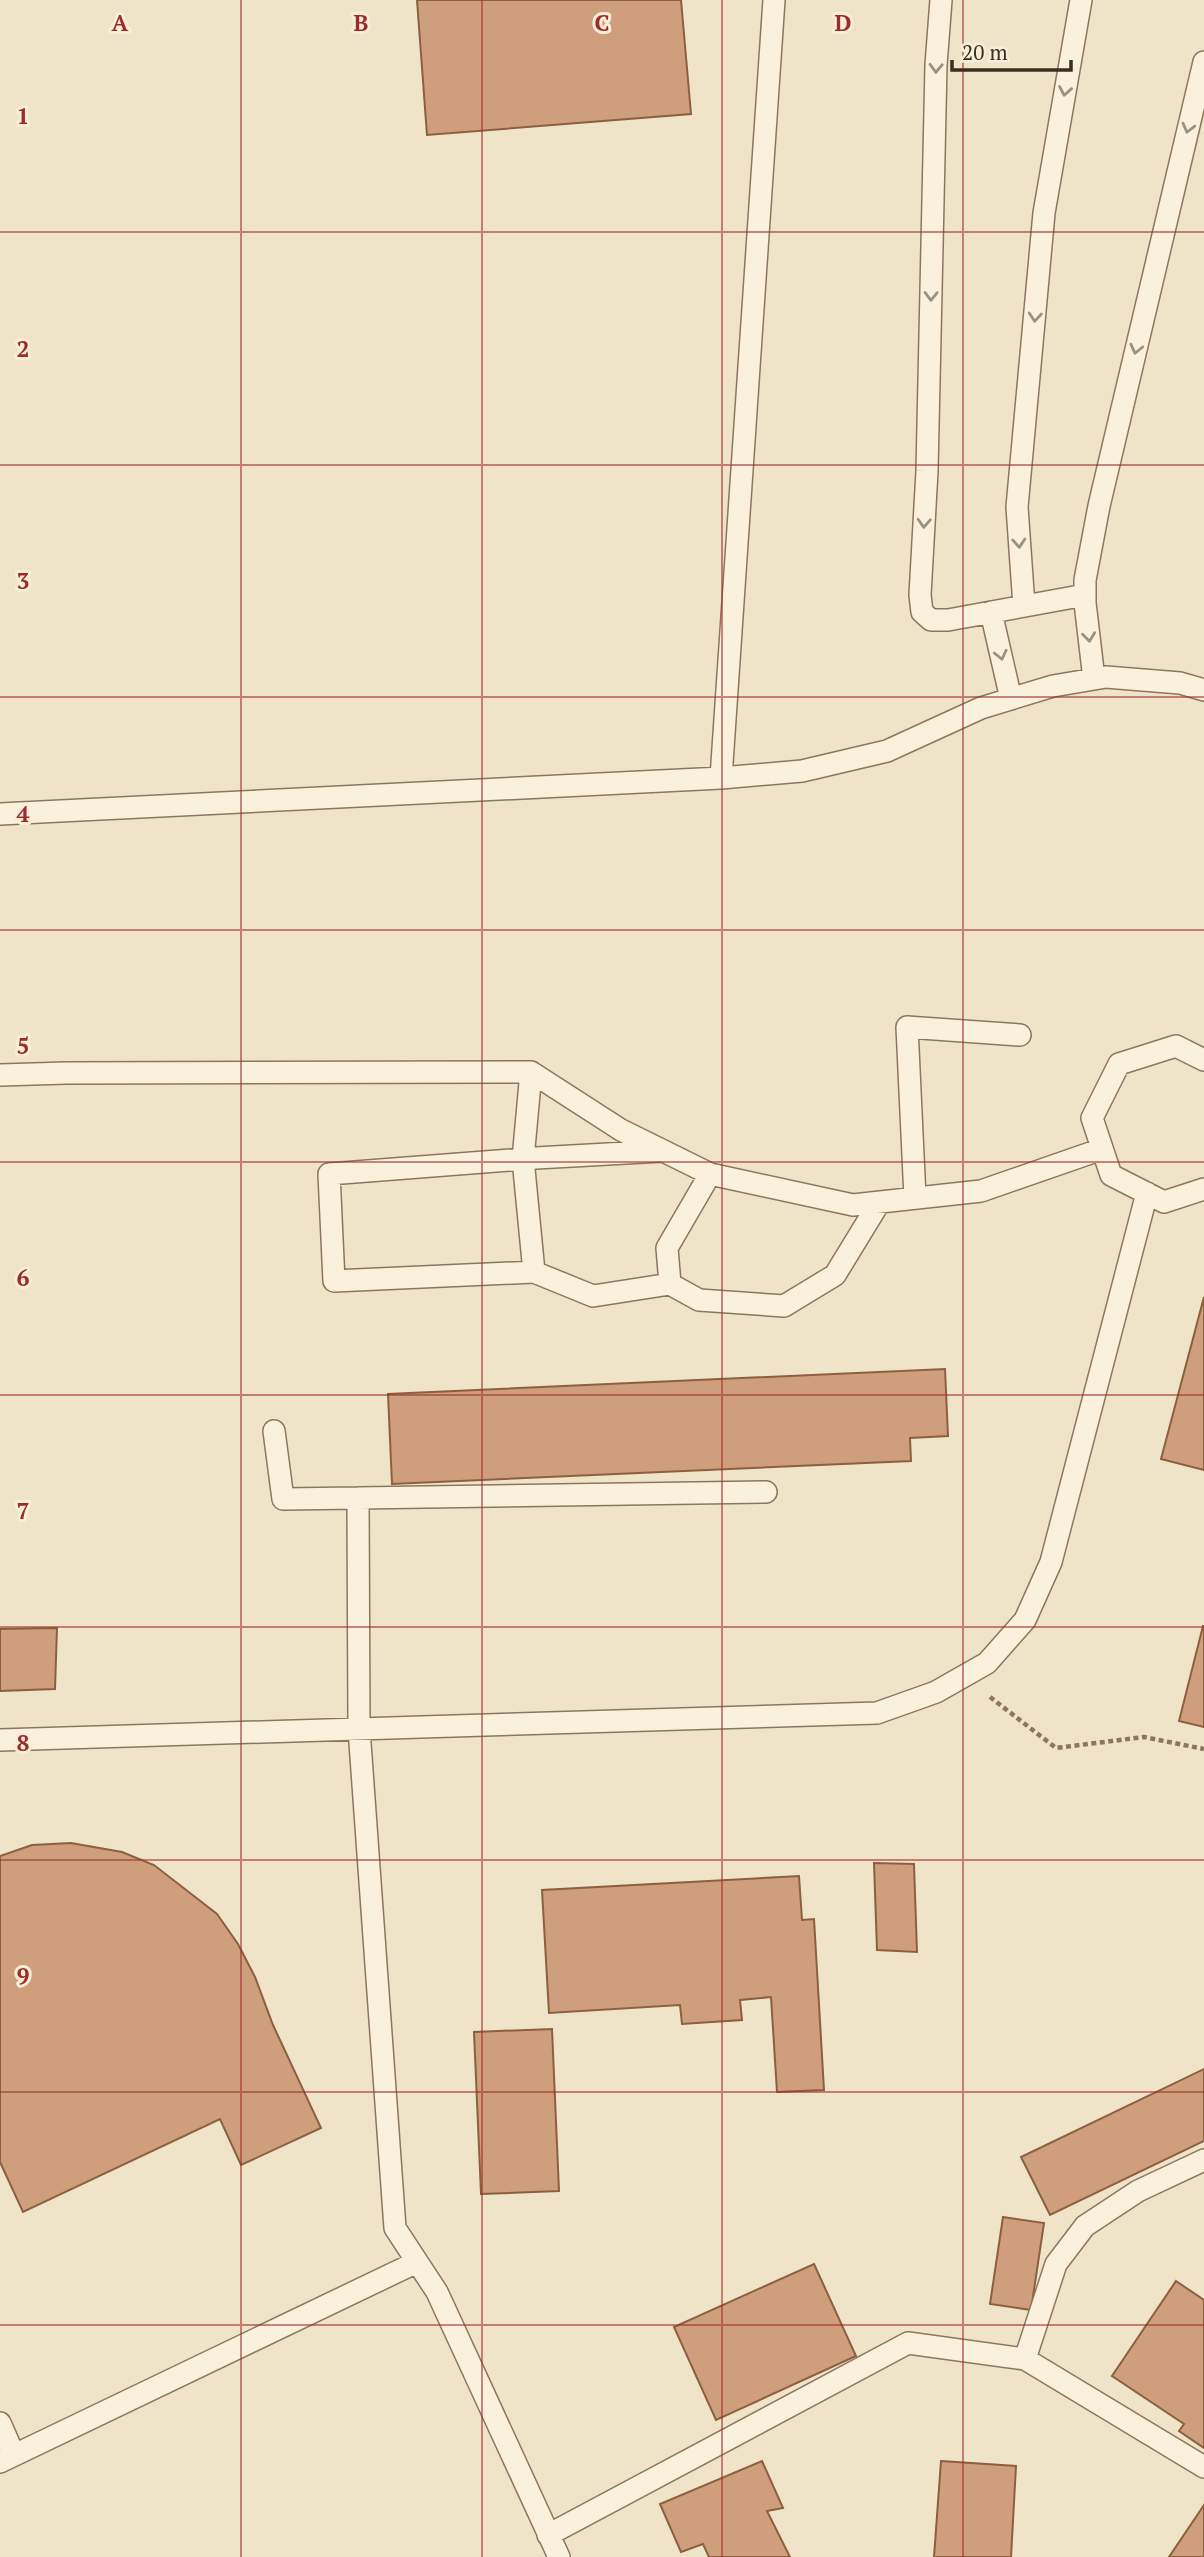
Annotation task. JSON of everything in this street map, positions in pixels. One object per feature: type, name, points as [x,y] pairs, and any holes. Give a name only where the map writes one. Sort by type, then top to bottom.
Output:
[{"type":"lane","points":[[721,778],[774,0]]},
{"type":"lane","points":[[941,0],[936,65],[927,471],[920,595],[922,612],[931,621],[948,620],[1085,595]]},
{"type":"lane","points":[[1024,606],[1017,507],[1044,213],[1081,0]]},
{"type":"lane","points":[[1100,678],[1085,595],[1085,580],[1099,506],[1204,62]]},
{"type":"lane","points":[[991,612],[1011,699]]},
{"type":"lane","points":[[0,814],[721,778],[802,771],[887,751],[981,708],[1053,685],[1100,678],[1180,683],[1204,690]]},
{"type":"lane","points":[[915,1198],[907,1027],[1020,1035]]},
{"type":"lane","points":[[1203,1055],[1176,1046],[1119,1064],[1093,1118],[1111,1175],[1164,1202],[1204,1189]]},
{"type":"lane","points":[[0,1075],[531,1072],[621,1129],[710,1174],[853,1205],[981,1191],[1102,1149]]},
{"type":"lane","points":[[531,1072],[523,1158],[534,1272]]},
{"type":"lane","points":[[664,1151],[523,1158],[330,1174],[334,1281],[534,1272],[593,1296],[670,1284],[699,1300],[784,1306],[835,1275],[879,1203]]},
{"type":"lane","points":[[670,1284],[667,1248],[710,1174]]},
{"type":"lane","points":[[0,1740],[877,1713],[936,1692],[987,1663],[1025,1620],[1051,1562],[1147,1193]]},
{"type":"lane","points":[[274,1431],[282,1499],[766,1492]]},
{"type":"lane","points":[[358,1498],[359,1729],[395,2228],[437,2292],[559,2557]]},
{"type":"lane","points":[[1025,2359],[1056,2264],[1085,2226],[1138,2191],[1204,2160]]},
{"type":"lane","points":[[0,2423],[7,2458],[417,2262]]},
{"type":"lane","points":[[548,2536],[908,2343],[1025,2359],[1204,2467]]},
{"type":"path","points":[[963,1676],[1056,1748],[1144,1738],[1204,1749]]},
{"type":"building","points":[[417,0],[681,0],[691,114],[427,135]]},
{"type":"building","points":[[1204,1297],[1204,1470],[1161,1459]]},
{"type":"building","points":[[945,1369],[948,1436],[910,1438],[911,1461],[392,1484],[388,1394]]},
{"type":"building","points":[[1204,1626],[1204,1727],[1179,1721]]},
{"type":"building","points":[[57,1628],[55,1689],[0,1691],[0,1629]]},
{"type":"building","points":[[71,1843],[122,1852],[154,1865],[217,1914],[238,1944],[255,1977],[273,2025],[321,2128],[241,2165],[220,2119],[23,2212],[0,2162],[0,1856],[32,1845]]},
{"type":"building","points":[[874,1863],[914,1864],[917,1952],[877,1950]]},
{"type":"building","points":[[799,1876],[802,1920],[814,1919],[824,2090],[777,2092],[771,1997],[740,2000],[742,2020],[682,2024],[680,2005],[549,2013],[542,1890]]},
{"type":"building","points":[[552,2029],[559,2191],[481,2194],[474,2032]]},
{"type":"building","points":[[1204,2069],[1204,2141],[1050,2215],[1021,2157]]},
{"type":"building","points":[[1003,2217],[1044,2223],[1031,2310],[990,2304]]},
{"type":"building","points":[[814,2264],[856,2356],[716,2420],[674,2327]]},
{"type":"building","points":[[1176,2281],[1204,2300],[1204,2448],[1179,2431],[1184,2424],[1112,2376]]},
{"type":"building","points":[[762,2461],[783,2508],[767,2511],[790,2557],[709,2557],[703,2544],[681,2552],[660,2504]]},
{"type":"building","points":[[941,2461],[1016,2466],[1011,2557],[934,2557]]},
{"type":"building","points":[[1204,2505],[1204,2557],[1169,2557]]}]
